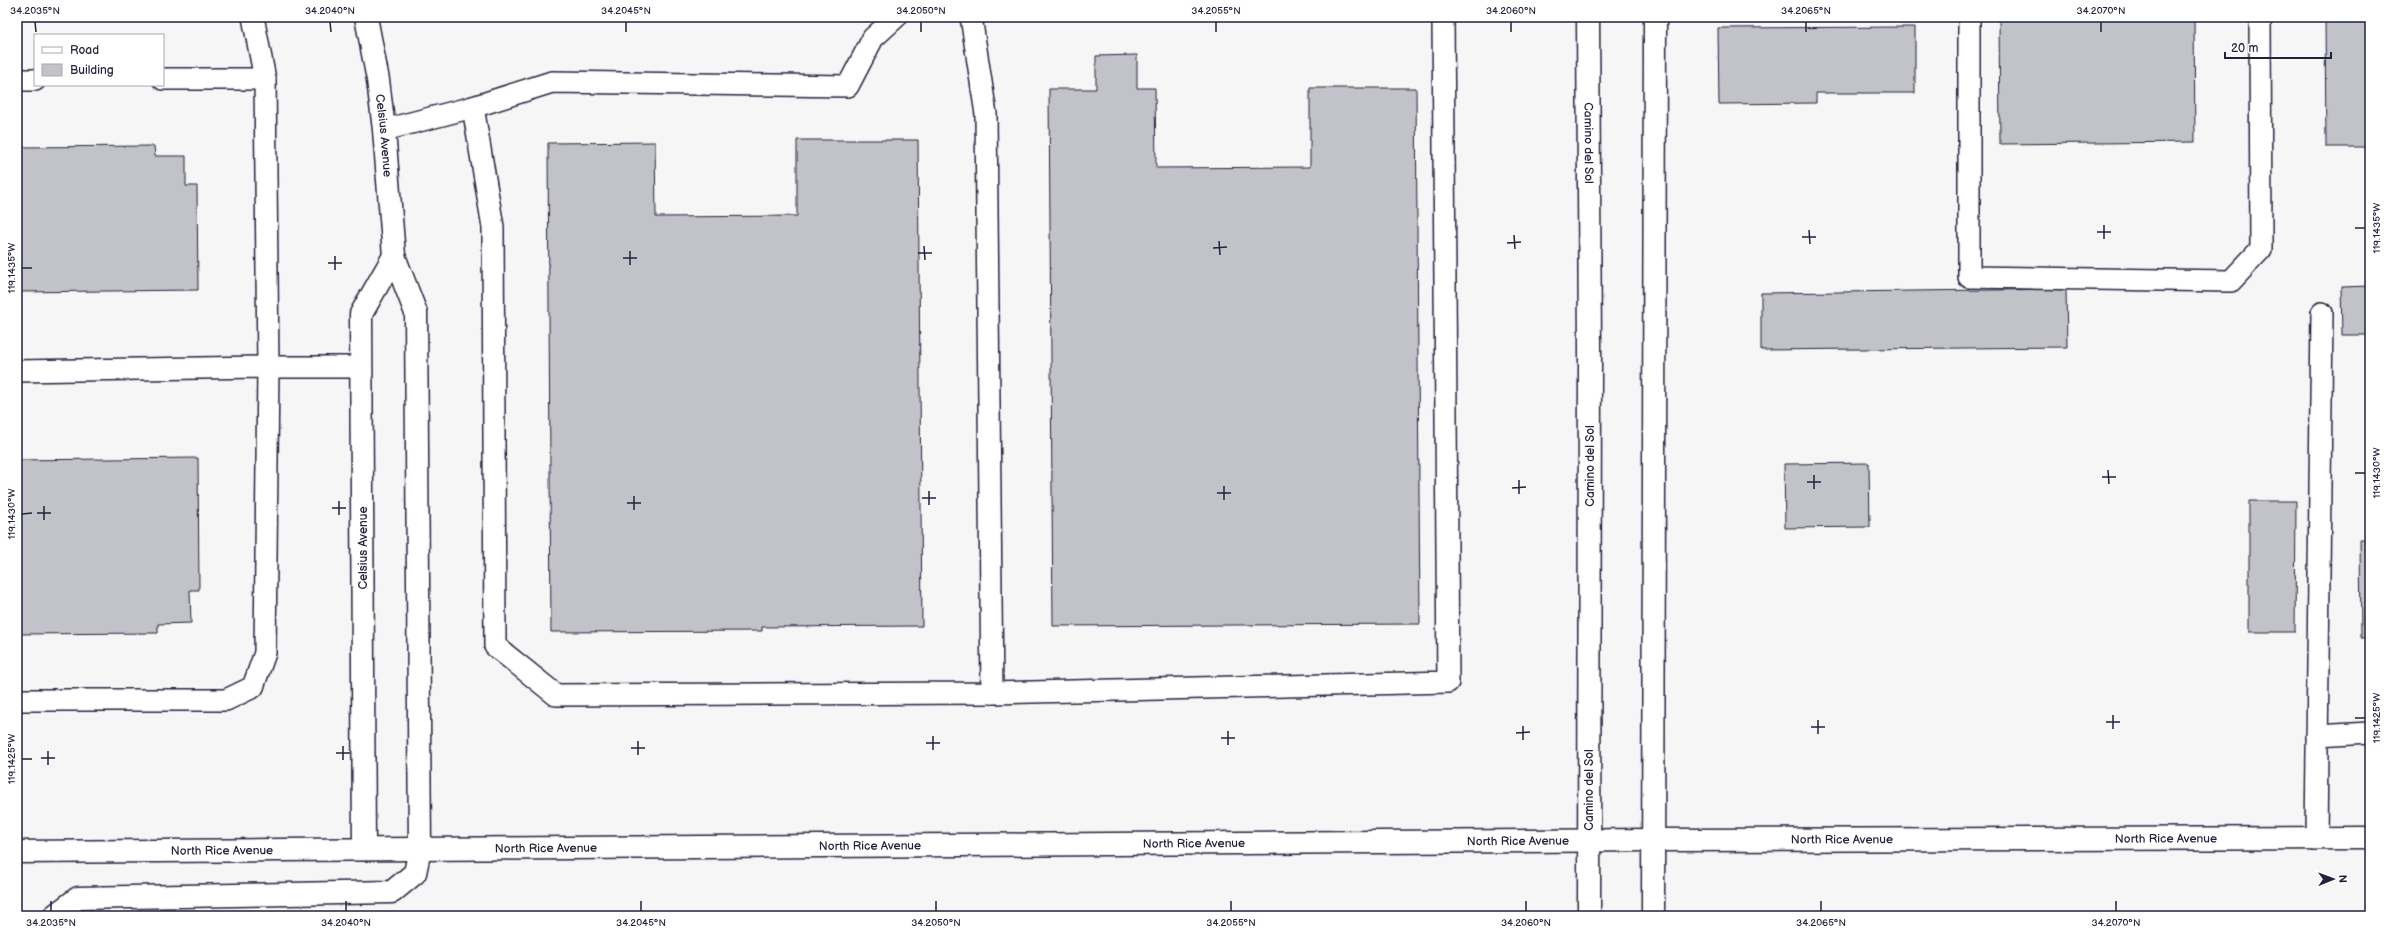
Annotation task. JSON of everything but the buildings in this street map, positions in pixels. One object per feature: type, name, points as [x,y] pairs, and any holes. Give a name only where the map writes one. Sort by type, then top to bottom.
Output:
[{"type":"main road","name":"Celsius Avenue","points":[[54,916],[78,898],[392,892],[415,873],[420,849],[416,313],[394,256],[384,130],[378,80],[366,17]]},
{"type":"main road","name":"Camino del Sol","points":[[1588,17],[1590,350],[1589,916]]},
{"type":"main road","points":[[1653,916],[1654,17]]},
{"type":"main road","name":"Celsius Avenue","points":[[364,849],[361,314],[394,256]]},
{"type":"main road","name":"North Rice Avenue","points":[[17,852],[1589,842],[1652,840],[2370,838]]},
{"type":"lane","points":[[17,700],[226,700],[253,686],[265,653],[268,367],[265,79],[253,17]]},
{"type":"lane","points":[[384,130],[473,107],[552,82],[848,86],[873,38],[896,17]]},
{"type":"lane","points":[[971,17],[986,114],[992,693]]},
{"type":"lane","points":[[473,107],[493,227],[495,646],[556,696],[992,693],[1448,682],[1443,17]]},
{"type":"lane","points":[[1969,17],[1969,277],[2232,281],[2261,248],[2260,17]]},
{"type":"lane","points":[[164,79],[265,79]]},
{"type":"lane","points":[[17,80],[34,80]]},
{"type":"lane","points":[[2316,839],[2322,313]]},
{"type":"lane","points":[[17,371],[268,367],[361,368]]},
{"type":"lane","points":[[2317,736],[2370,733]]}]
